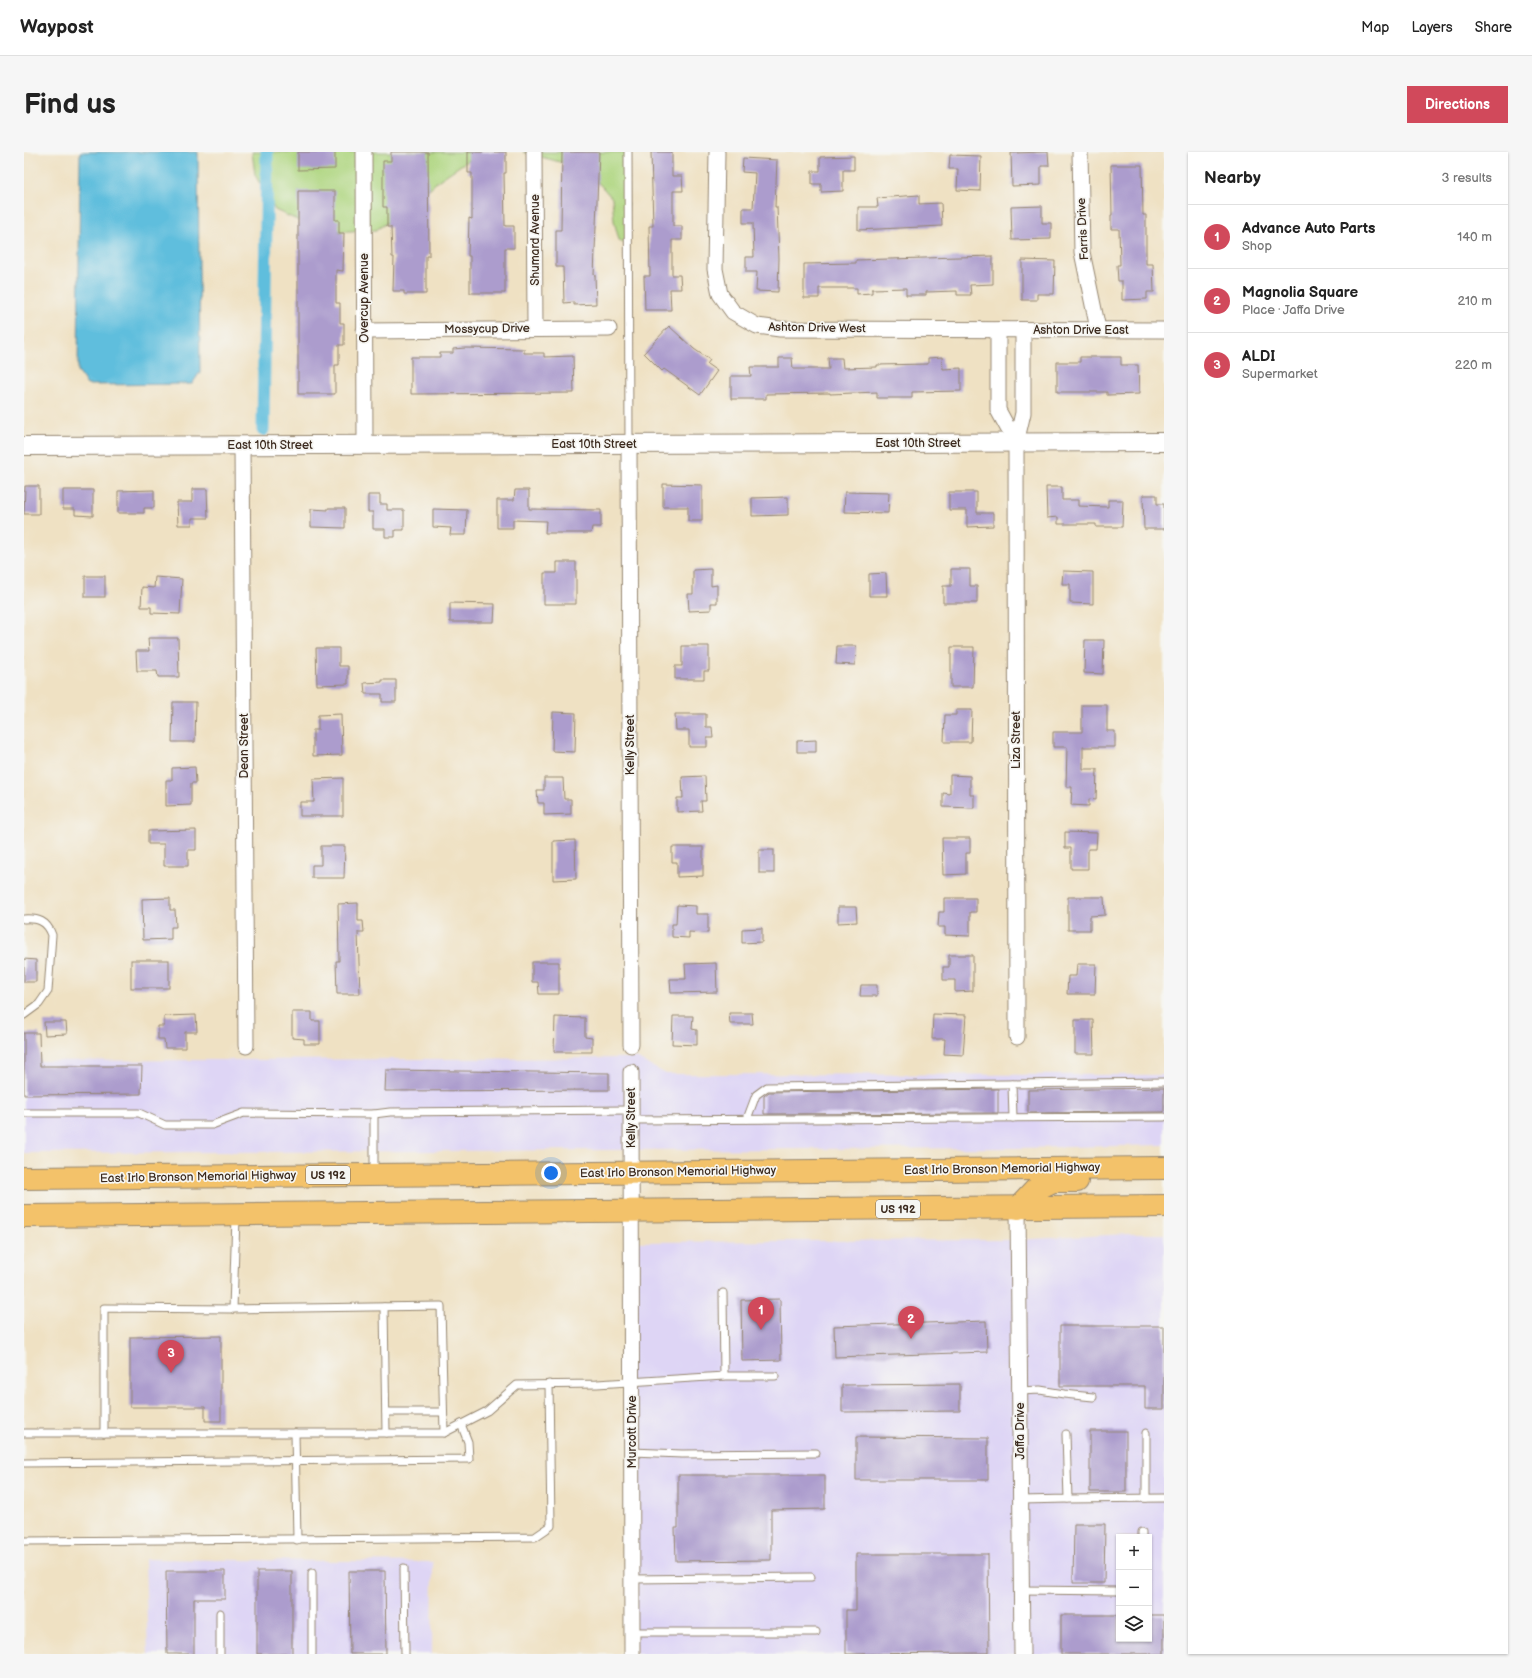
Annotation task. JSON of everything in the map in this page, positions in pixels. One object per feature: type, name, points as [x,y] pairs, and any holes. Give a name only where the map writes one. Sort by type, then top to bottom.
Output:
[{"type":"highway","name":"East Irlo Bronson Memorial Highway","points":[[24,1178],[1164,1168]]},
{"type":"highway","points":[[1018,1208],[1035,1190],[1053,1181],[1164,1180]]},
{"type":"highway","points":[[1109,1207],[1125,1192],[1164,1191]]},
{"type":"highway","name":"US 192","points":[[24,1216],[1164,1206]]},
{"type":"street","name":"Overcup Avenue","points":[[364,152],[365,445]]},
{"type":"street","name":"Shumard Avenue","points":[[534,152],[535,329]]},
{"type":"street","name":"Ashton Drive West","points":[[717,152],[715,270],[720,294],[733,312],[756,326],[780,329],[998,330]]},
{"type":"street","name":"Farris Drive","points":[[1080,152],[1082,252],[1098,329]]},
{"type":"street","name":"Mossycup Drive","points":[[364,331],[609,328]]},
{"type":"street","name":"Ashton Drive East","points":[[998,330],[1164,330]]},
{"type":"street","points":[[998,330],[998,410],[1016,443]]},
{"type":"street","name":"Liza Street","points":[[1016,1037],[1016,443],[1023,413],[1023,330]]},
{"type":"street","name":"East 10th Street","points":[[24,446],[1164,442]]},
{"type":"street","name":"Kelly Street","points":[[629,444],[631,1045]]},
{"type":"street","name":"Dean Street","points":[[242,445],[246,1046]]},
{"type":"street","name":"Kelly Street","points":[[631,1072],[632,1211]]},
{"type":"street","name":"Jaffa Drive","points":[[1018,1208],[1022,1654]]},
{"type":"street","name":"Murcott Drive","points":[[632,1211],[632,1654]]},
{"type":"lane","points":[[628,152],[629,444]]},
{"type":"lane","points":[[24,919],[44,922],[49,927],[52,934],[48,992],[39,1004],[24,1015]]},
{"type":"lane","points":[[747,1119],[756,1095],[767,1087],[1164,1082]]},
{"type":"lane","points":[[1012,1084],[1013,1118]]},
{"type":"lane","points":[[24,1113],[139,1113],[165,1125],[212,1125],[244,1113],[374,1114],[390,1112],[631,1115],[747,1119],[1164,1118]]},
{"type":"lane","points":[[374,1114],[374,1175]]},
{"type":"lane","points":[[233,1309],[236,1214]]},
{"type":"lane","points":[[723,1293],[724,1376]]},
{"type":"lane","points":[[104,1433],[104,1308],[233,1309],[441,1306],[444,1433]]},
{"type":"lane","points":[[384,1307],[386,1433]]},
{"type":"lane","points":[[24,1433],[444,1433],[487,1411],[517,1385],[724,1376],[775,1376]]},
{"type":"lane","points":[[24,1541],[535,1537],[551,1526],[549,1384]]},
{"type":"lane","points":[[1020,1391],[1040,1390],[1093,1397]]},
{"type":"lane","points":[[386,1412],[443,1412]]},
{"type":"lane","points":[[24,1463],[469,1459],[468,1442],[461,1424]]},
{"type":"lane","points":[[295,1433],[298,1540]]},
{"type":"lane","points":[[1146,1433],[1146,1498]]},
{"type":"lane","points":[[1066,1434],[1068,1499]]},
{"type":"lane","points":[[632,1452],[682,1454],[816,1453]]},
{"type":"lane","points":[[1021,1500],[1164,1498]]},
{"type":"lane","points":[[404,1568],[405,1654]]},
{"type":"lane","points":[[312,1572],[312,1654]]},
{"type":"lane","points":[[633,1579],[812,1577]]},
{"type":"lane","points":[[1022,1590],[1116,1591]]},
{"type":"lane","points":[[220,1613],[220,1654]]},
{"type":"lane","points":[[632,1632],[816,1632]]},
{"type":"shaded area","points":[[636,1058],[666,1074],[1164,1075],[1164,1145],[1015,1148],[24,1153],[24,1061]]},
{"type":"shaded area","points":[[1129,1234],[1164,1234],[1164,1654],[636,1654],[625,1242],[1015,1240]]},
{"type":"shaded area","points":[[145,1559],[433,1562],[432,1654],[148,1654]]},
{"type":"green space","points":[[252,152],[480,152],[439,180],[406,210],[376,230],[324,232],[275,210],[255,175]]},
{"type":"green space","points":[[523,152],[627,152],[628,245],[619,240],[614,221],[612,198],[594,178],[567,164]]},
{"type":"water","points":[[80,152],[198,152],[200,372],[192,384],[87,385],[78,371]]},
{"type":"building","points":[[298,152],[335,152],[335,169],[298,170]]},
{"type":"building","points":[[391,152],[428,152],[429,256],[426,256],[426,294],[404,294],[404,291],[393,291],[394,257],[392,257],[391,227],[387,227],[387,207],[383,207],[383,161],[391,161]]},
{"type":"building","points":[[468,152],[506,152],[506,173],[504,173],[505,226],[514,226],[514,248],[505,248],[505,293],[470,293],[470,256],[468,256],[469,218],[472,219],[472,173],[468,173]]},
{"type":"building","points":[[562,152],[599,152],[594,275],[596,304],[574,305],[574,302],[564,303],[563,267],[556,267],[556,230],[561,230]]},
{"type":"building","points":[[651,152],[672,152],[672,176],[682,176],[683,191],[673,191],[673,226],[682,226],[682,240],[672,240],[672,275],[680,275],[681,289],[670,289],[671,310],[645,310],[644,276],[650,276],[649,226],[653,226]]},
{"type":"building","points":[[1048,152],[1049,166],[1041,166],[1041,185],[1012,186],[1011,153]]},
{"type":"building","points":[[950,155],[981,156],[980,191],[957,190],[958,169],[949,169]]},
{"type":"building","points":[[854,156],[854,170],[843,170],[843,191],[821,192],[821,184],[812,184],[812,171],[820,171],[820,157]]},
{"type":"building","points":[[743,158],[777,160],[775,207],[777,207],[779,258],[778,292],[756,291],[757,272],[746,272],[746,257],[754,257],[753,223],[743,223],[743,208],[753,208],[755,173],[742,172]]},
{"type":"building","points":[[1111,165],[1142,165],[1143,215],[1146,215],[1146,264],[1153,264],[1154,292],[1147,292],[1147,299],[1122,300],[1122,281],[1118,281],[1117,265],[1120,265],[1119,229],[1111,229]]},
{"type":"building","points":[[298,191],[335,191],[335,220],[339,220],[339,233],[344,233],[343,271],[336,270],[336,303],[340,303],[340,323],[344,323],[344,345],[339,345],[339,365],[335,365],[335,394],[298,394]]},
{"type":"building","points":[[919,195],[919,204],[941,203],[942,226],[858,230],[858,207],[878,207],[877,198]]},
{"type":"building","points":[[1042,206],[1042,223],[1051,223],[1051,239],[1012,240],[1011,207]]},
{"type":"building","points":[[993,256],[993,284],[970,285],[971,295],[957,295],[957,291],[926,292],[926,295],[906,295],[906,288],[872,289],[872,293],[857,294],[857,288],[819,288],[819,298],[804,298],[804,264],[856,263],[856,260]]},
{"type":"building","points":[[1022,260],[1055,261],[1054,294],[1037,294],[1037,300],[1022,300]]},
{"type":"building","points":[[669,326],[694,349],[710,360],[707,364],[717,371],[700,395],[664,369],[662,371],[644,353]]},
{"type":"building","points":[[453,349],[524,349],[524,353],[544,353],[544,357],[573,356],[574,393],[411,394],[411,357],[440,357],[440,353],[453,353]]},
{"type":"building","points":[[942,357],[943,369],[961,368],[961,391],[912,392],[912,398],[877,398],[877,392],[766,394],[766,399],[731,399],[731,376],[751,376],[750,367],[779,367],[779,358],[792,358],[793,369],[829,369],[828,358],[842,358],[843,368],[877,367],[877,365],[928,364],[928,358]]},
{"type":"building","points":[[1080,357],[1121,357],[1121,365],[1138,365],[1139,394],[1107,395],[1107,392],[1057,392],[1057,362],[1080,362]]},
{"type":"building","points":[[663,484],[702,485],[702,521],[688,521],[688,507],[663,507]]},
{"type":"building","points":[[25,486],[39,486],[39,514],[24,514]]},
{"type":"building","points":[[1046,487],[1062,487],[1062,500],[1078,500],[1078,506],[1108,507],[1108,500],[1123,500],[1122,527],[1096,527],[1096,524],[1058,524],[1058,517],[1047,518]]},
{"type":"building","points":[[192,489],[207,489],[208,518],[192,518],[192,525],[178,525],[177,502],[192,502]]},
{"type":"building","points":[[63,490],[93,490],[93,516],[75,515],[75,509],[63,509]]},
{"type":"building","points":[[154,490],[154,508],[144,508],[144,513],[118,513],[118,491]]},
{"type":"building","points":[[515,490],[529,490],[529,509],[601,510],[601,527],[592,527],[591,533],[545,533],[546,521],[513,520],[513,528],[497,528],[497,500],[514,500]]},
{"type":"building","points":[[845,492],[889,493],[888,513],[844,512]]},
{"type":"building","points":[[949,492],[977,492],[977,513],[993,513],[993,526],[967,527],[967,510],[949,510]]},
{"type":"building","points":[[368,495],[380,495],[380,504],[387,504],[387,510],[404,510],[404,530],[395,530],[395,537],[385,537],[385,529],[373,529],[373,512],[368,512]]},
{"type":"building","points":[[1143,495],[1157,495],[1157,504],[1164,504],[1164,529],[1144,529]]},
{"type":"building","points":[[788,497],[788,515],[752,516],[752,498]]},
{"type":"building","points":[[328,508],[345,508],[345,528],[311,527],[311,509],[328,510]]},
{"type":"building","points":[[433,509],[467,510],[466,535],[450,535],[451,528],[433,527]]},
{"type":"building","points":[[557,562],[576,562],[576,604],[544,604],[544,573],[557,573]]},
{"type":"building","points":[[711,569],[711,586],[717,585],[717,603],[711,603],[711,610],[689,611],[688,594],[693,594],[693,570]]},
{"type":"building","points":[[951,569],[970,569],[970,586],[977,586],[977,603],[943,603],[943,586],[951,586]]},
{"type":"building","points":[[1063,571],[1093,572],[1093,604],[1070,603],[1070,584],[1062,584]]},
{"type":"building","points":[[886,573],[887,596],[869,596],[869,574]]},
{"type":"building","points":[[85,576],[105,576],[105,597],[85,597]]},
{"type":"building","points":[[155,577],[182,579],[180,614],[151,613],[151,607],[141,607],[142,587],[154,588]]},
{"type":"building","points":[[450,603],[495,604],[494,622],[450,622]]},
{"type":"building","points":[[148,638],[178,638],[179,677],[158,677],[157,671],[137,671],[136,651],[149,651]]},
{"type":"building","points":[[1085,640],[1104,640],[1103,674],[1084,673]]},
{"type":"building","points":[[682,646],[709,646],[709,671],[704,671],[704,679],[675,679],[675,666],[682,666]]},
{"type":"building","points":[[837,646],[856,646],[855,665],[836,664]]},
{"type":"building","points":[[951,647],[974,647],[973,687],[951,687]]},
{"type":"building","points":[[316,648],[339,648],[339,666],[348,666],[348,684],[317,685]]},
{"type":"building","points":[[382,680],[396,680],[396,702],[382,702],[382,694],[365,694],[364,683],[382,682]]},
{"type":"building","points":[[173,702],[196,702],[195,742],[172,742]]},
{"type":"building","points":[[1082,705],[1107,705],[1107,731],[1115,731],[1115,747],[1083,747],[1083,769],[1097,769],[1096,800],[1089,799],[1089,806],[1071,805],[1072,787],[1066,787],[1067,747],[1053,747],[1053,732],[1082,732]]},
{"type":"building","points":[[956,710],[972,710],[971,742],[944,742],[945,715],[956,715]]},
{"type":"building","points":[[553,712],[576,713],[575,752],[552,751]]},
{"type":"building","points":[[341,714],[342,755],[313,756],[313,730],[318,730],[318,715]]},
{"type":"building","points":[[675,714],[706,714],[706,727],[712,727],[713,738],[707,738],[707,747],[689,747],[689,730],[676,730]]},
{"type":"building","points":[[816,740],[816,752],[797,752],[797,741]]},
{"type":"building","points":[[195,767],[196,783],[191,783],[191,805],[166,806],[166,780],[172,780],[172,768]]},
{"type":"building","points":[[950,775],[970,776],[970,795],[974,795],[974,808],[943,807],[943,793],[950,794]]},
{"type":"building","points":[[705,776],[706,801],[701,801],[702,811],[677,812],[677,798],[683,798],[682,777]]},
{"type":"building","points":[[343,778],[343,816],[300,816],[300,802],[314,802],[313,779]]},
{"type":"building","points":[[544,778],[563,778],[564,799],[571,799],[571,814],[544,815],[544,803],[538,803],[537,790],[544,790]]},
{"type":"building","points":[[196,830],[196,850],[188,850],[188,866],[164,866],[164,844],[148,844],[148,831]]},
{"type":"building","points":[[1065,832],[1097,833],[1096,849],[1088,849],[1088,869],[1071,869],[1071,848],[1065,848]]},
{"type":"building","points":[[942,838],[970,838],[970,853],[966,853],[966,874],[943,875]]},
{"type":"building","points":[[575,840],[576,879],[553,880],[553,841]]},
{"type":"building","points":[[321,846],[345,846],[344,878],[312,878],[312,865],[321,865]]},
{"type":"building","points":[[672,847],[703,847],[703,876],[677,877],[677,862],[672,862]]},
{"type":"building","points":[[759,850],[774,850],[774,873],[759,873]]},
{"type":"building","points":[[1068,897],[1104,897],[1105,915],[1090,916],[1090,930],[1068,930]]},
{"type":"building","points":[[170,898],[170,910],[175,910],[176,927],[171,927],[171,939],[143,940],[142,899]]},
{"type":"building","points":[[944,898],[976,898],[976,912],[970,912],[970,936],[945,935],[945,927],[938,927],[939,912],[944,912]]},
{"type":"building","points":[[358,903],[358,921],[363,921],[364,932],[358,932],[360,994],[337,994],[336,961],[339,961],[338,904]]},
{"type":"building","points":[[677,905],[696,906],[696,914],[708,914],[708,933],[689,932],[689,938],[672,937],[672,924],[676,924]]},
{"type":"building","points":[[838,907],[856,907],[857,922],[838,923]]},
{"type":"building","points":[[762,928],[762,942],[742,943],[742,929]]},
{"type":"building","points":[[949,955],[973,955],[973,991],[955,992],[955,980],[943,980],[943,967],[949,967]]},
{"type":"building","points":[[24,959],[36,960],[36,982],[24,982]]},
{"type":"building","points":[[131,960],[169,960],[169,988],[131,988]]},
{"type":"building","points":[[532,962],[559,962],[559,994],[539,994],[538,982],[532,982]]},
{"type":"building","points":[[716,963],[717,992],[671,993],[670,979],[686,979],[685,964]]},
{"type":"building","points":[[1077,964],[1096,964],[1095,994],[1067,994],[1068,976],[1076,976]]},
{"type":"building","points":[[861,985],[877,985],[877,996],[860,996]]},
{"type":"building","points":[[292,1012],[312,1012],[312,1021],[320,1021],[320,1044],[304,1044],[304,1039],[292,1038]]},
{"type":"building","points":[[729,1013],[752,1013],[753,1024],[730,1024]]},
{"type":"building","points":[[933,1014],[966,1015],[963,1055],[944,1054],[945,1039],[932,1039]]},
{"type":"building","points":[[196,1015],[197,1032],[185,1032],[185,1048],[165,1048],[164,1039],[158,1039],[158,1026],[164,1026],[164,1016]]},
{"type":"building","points":[[673,1016],[693,1016],[692,1029],[697,1030],[697,1045],[672,1044]]},
{"type":"building","points":[[555,1017],[585,1018],[585,1037],[592,1038],[592,1052],[554,1052]]},
{"type":"building","points":[[1075,1020],[1093,1020],[1094,1054],[1075,1054]]},
{"type":"building","points":[[44,1022],[66,1022],[67,1034],[45,1035]]},
{"type":"building","points":[[24,1033],[39,1033],[40,1066],[142,1066],[141,1094],[24,1095]]},
{"type":"building","points":[[386,1070],[609,1073],[609,1090],[385,1091]]},
{"type":"building","points":[[1164,1088],[1164,1112],[1028,1113],[1028,1090]]},
{"type":"building","points":[[998,1089],[998,1113],[764,1114],[764,1096],[769,1092]]},
{"type":"building","points":[[780,1299],[781,1360],[742,1361],[741,1300]]},
{"type":"building","points":[[986,1321],[987,1352],[835,1357],[834,1326]]},
{"type":"building","points":[[1060,1326],[1164,1326],[1164,1409],[1145,1409],[1145,1386],[1060,1386]]},
{"type":"building","points":[[221,1336],[221,1421],[205,1421],[205,1407],[130,1407],[130,1337]]},
{"type":"building","points":[[960,1384],[960,1411],[842,1412],[842,1385]]},
{"type":"building","points":[[1090,1431],[1126,1431],[1126,1492],[1090,1492]]},
{"type":"building","points":[[856,1437],[988,1438],[988,1480],[856,1480]]},
{"type":"building","points":[[678,1475],[825,1475],[825,1509],[771,1510],[771,1560],[676,1561],[675,1528],[678,1528]]},
{"type":"building","points":[[1074,1524],[1105,1524],[1104,1583],[1073,1583]]},
{"type":"building","points":[[856,1554],[988,1554],[989,1653],[846,1654],[846,1610],[856,1610]]},
{"type":"building","points":[[166,1571],[225,1571],[225,1599],[194,1599],[194,1654],[167,1654]]},
{"type":"building","points":[[257,1571],[292,1571],[292,1654],[257,1654]]},
{"type":"building","points":[[349,1571],[385,1571],[386,1654],[350,1654]]},
{"type":"building","points":[[1061,1615],[1116,1615],[1116,1642],[1152,1642],[1152,1615],[1164,1615],[1164,1654],[1061,1654]]},
{"type":"waterway","points":[[263,430],[267,152]]},
{"type":"place","name":"Advance Auto Parts","points":[[761,1330]]},
{"type":"place","name":"Magnolia Square","points":[[911,1339]]},
{"type":"place","name":"ALDI","points":[[171,1373]]}]
